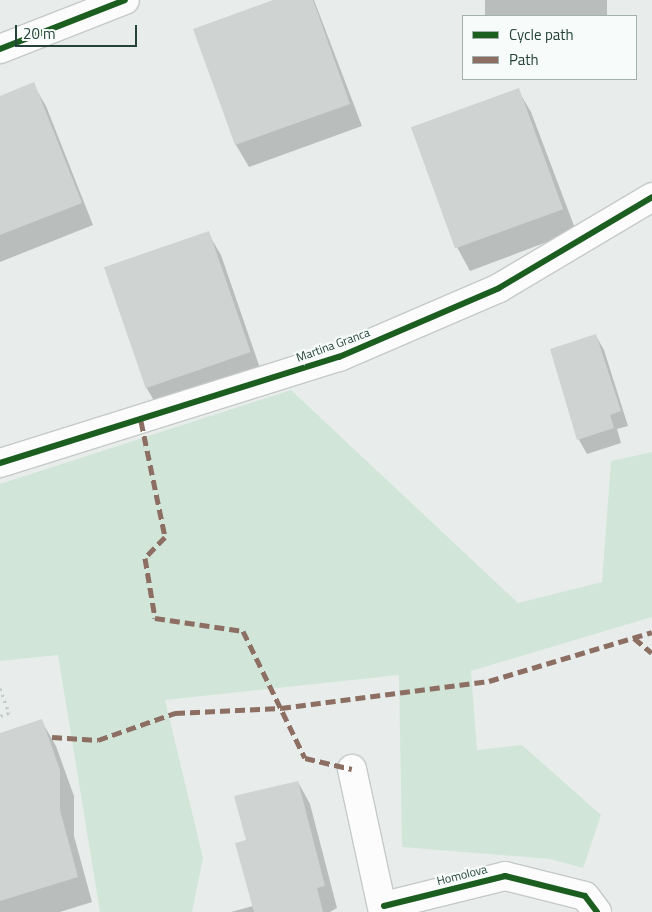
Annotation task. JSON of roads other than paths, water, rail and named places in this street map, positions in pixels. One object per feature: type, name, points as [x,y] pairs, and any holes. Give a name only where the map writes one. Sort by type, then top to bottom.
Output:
[{"type":"street","points":[[0,49],[125,0]]},
{"type":"street","name":"Martina Granca","points":[[0,463],[339,357],[500,288],[652,197]]},
{"type":"street","name":"Homolova","points":[[352,769],[384,909],[505,876],[585,896],[597,912]]}]
